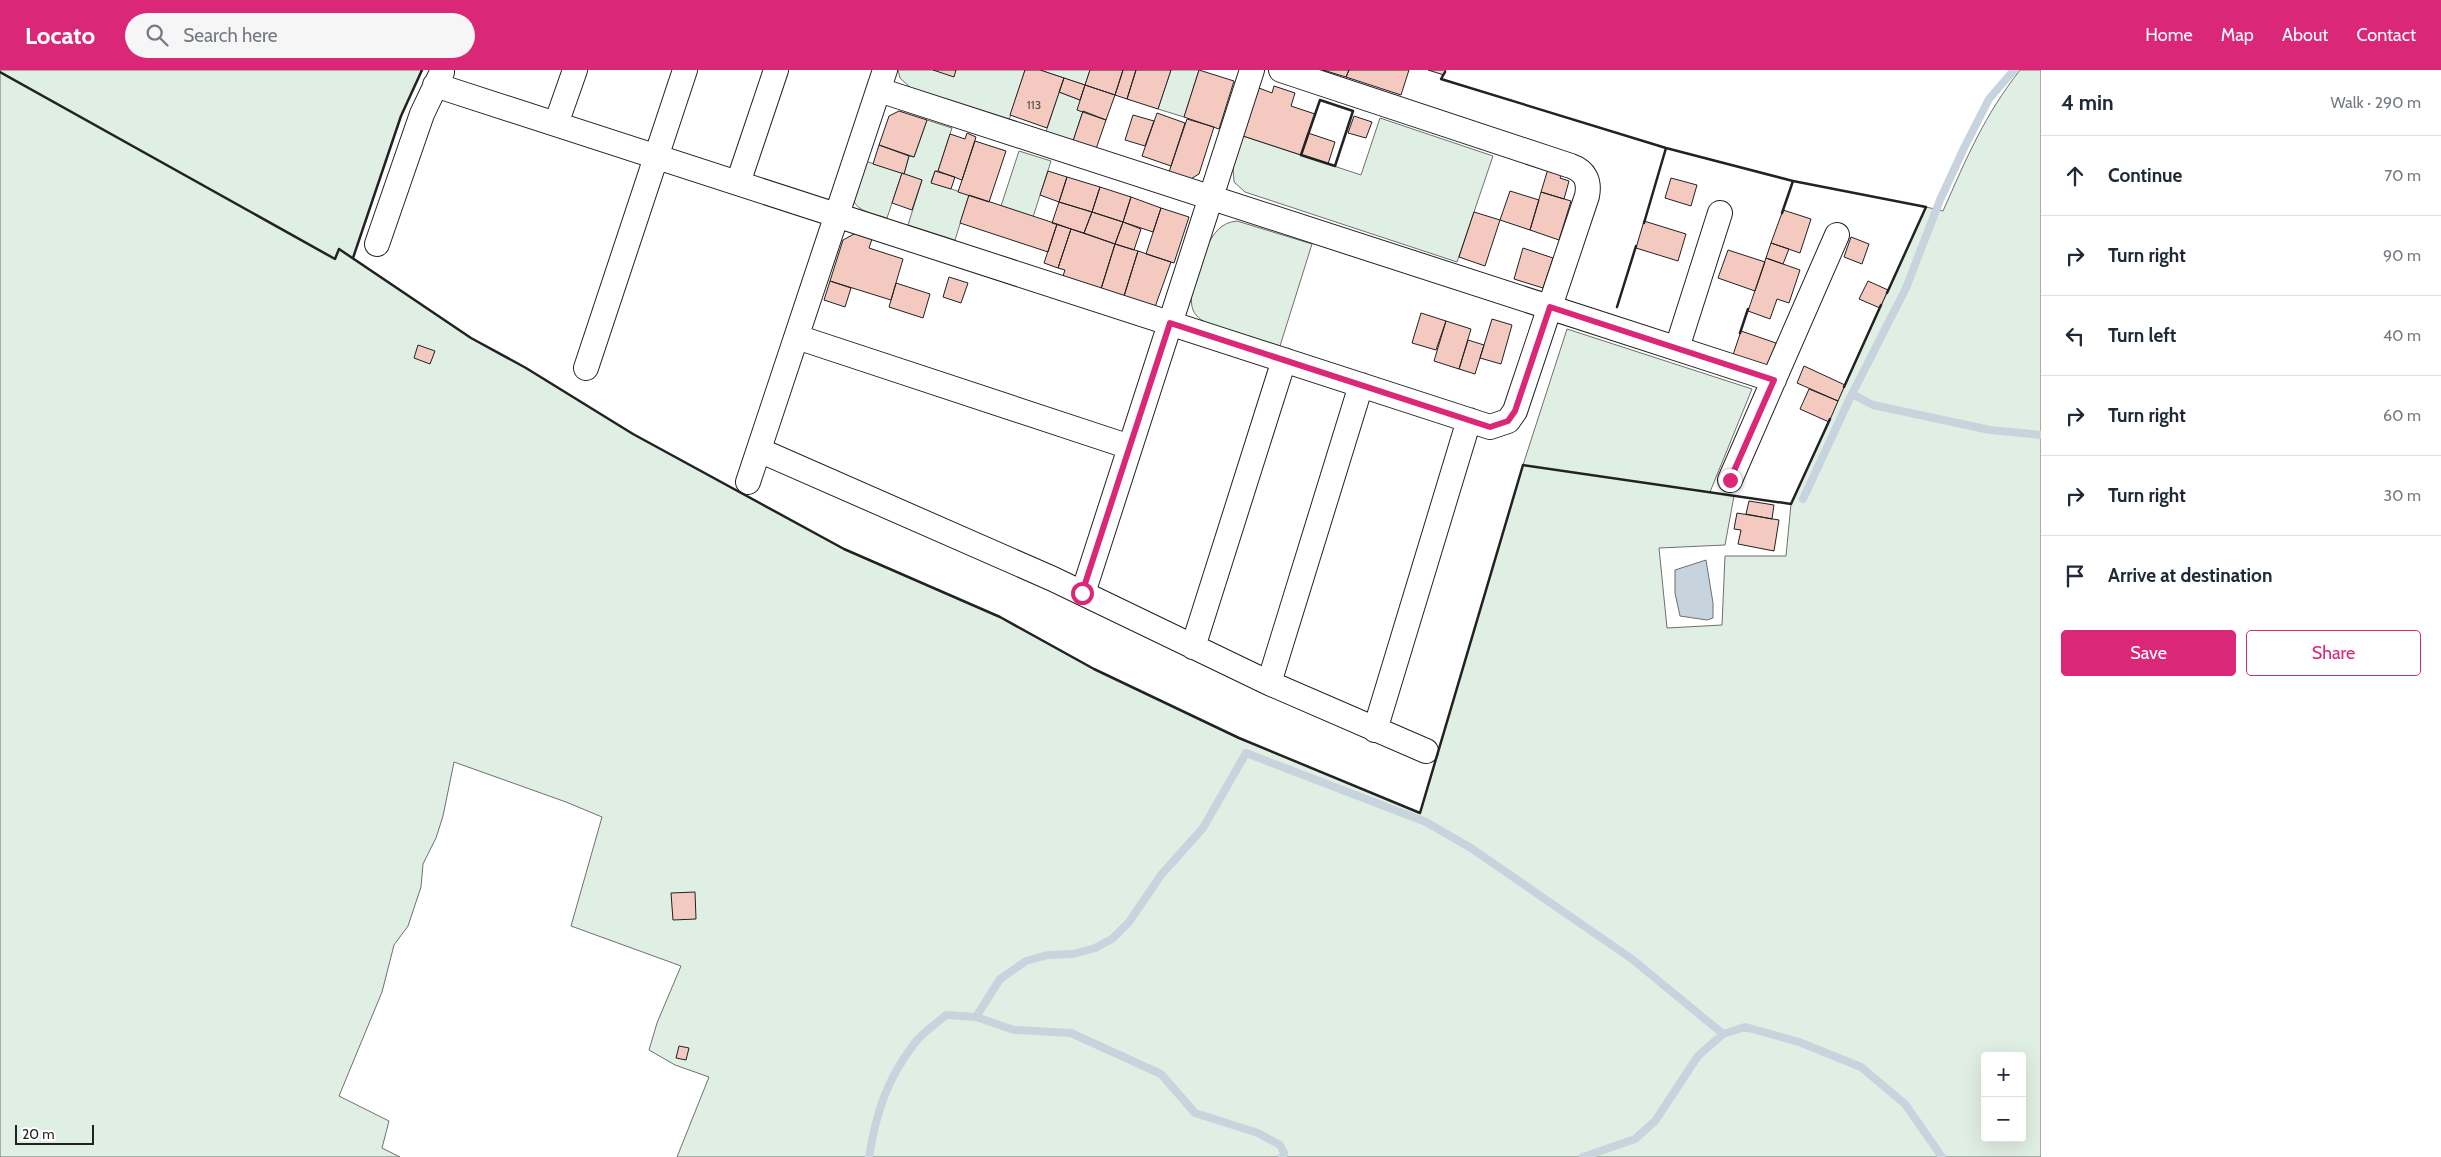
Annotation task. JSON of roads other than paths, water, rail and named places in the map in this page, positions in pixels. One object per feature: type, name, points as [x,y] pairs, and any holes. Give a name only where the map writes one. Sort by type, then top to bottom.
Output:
[{"type":"street","points":[[556,124],[575,70]]},
{"type":"street","points":[[586,368],[685,70]]},
{"type":"street","points":[[738,183],[776,70]]},
{"type":"street","points":[[1082,593],[1252,70]]},
{"type":"street","points":[[377,244],[422,114],[439,77],[556,124],[1490,427],[1508,421],[1512,416],[1587,196],[1588,183],[1582,172],[1571,166],[1281,70]]},
{"type":"street","points":[[748,482],[882,80],[1210,198],[1774,380]]},
{"type":"street","points":[[1677,348],[1720,213]]},
{"type":"street","points":[[1730,480],[1837,235]]},
{"type":"street","points":[[797,336],[1130,447]]},
{"type":"street","points":[[1193,647],[1284,360]]},
{"type":"street","points":[[1269,683],[1361,385]]},
{"type":"street","points":[[1375,730],[1469,420]]},
{"type":"street","points":[[759,450],[1082,593],[1269,683],[1426,751]]},
{"type":"waterway","points":[[1803,499],[1850,398],[1906,288],[1940,200],[1964,148],[1989,99],[2014,70]]},
{"type":"waterway","points":[[1852,394],[1873,405],[1990,430],[2041,435]]},
{"type":"waterway","points":[[976,1017],[1000,979],[1026,961],[1048,955],[1073,954],[1095,948],[1112,939],[1129,922],[1161,875],[1203,828],[1246,753],[1426,822],[1471,848],[1632,959],[1723,1034]]},
{"type":"waterway","points":[[869,1157],[879,1111],[897,1070],[917,1040],[946,1015],[976,1017],[1014,1030],[1071,1033],[1161,1074],[1195,1113],[1258,1133],[1280,1145],[1284,1153],[1282,1157]]},
{"type":"waterway","points":[[1583,1157],[1635,1139],[1655,1121],[1698,1056],[1723,1034],[1745,1027],[1799,1042],[1861,1067],[1905,1104],[1942,1157]]}]
